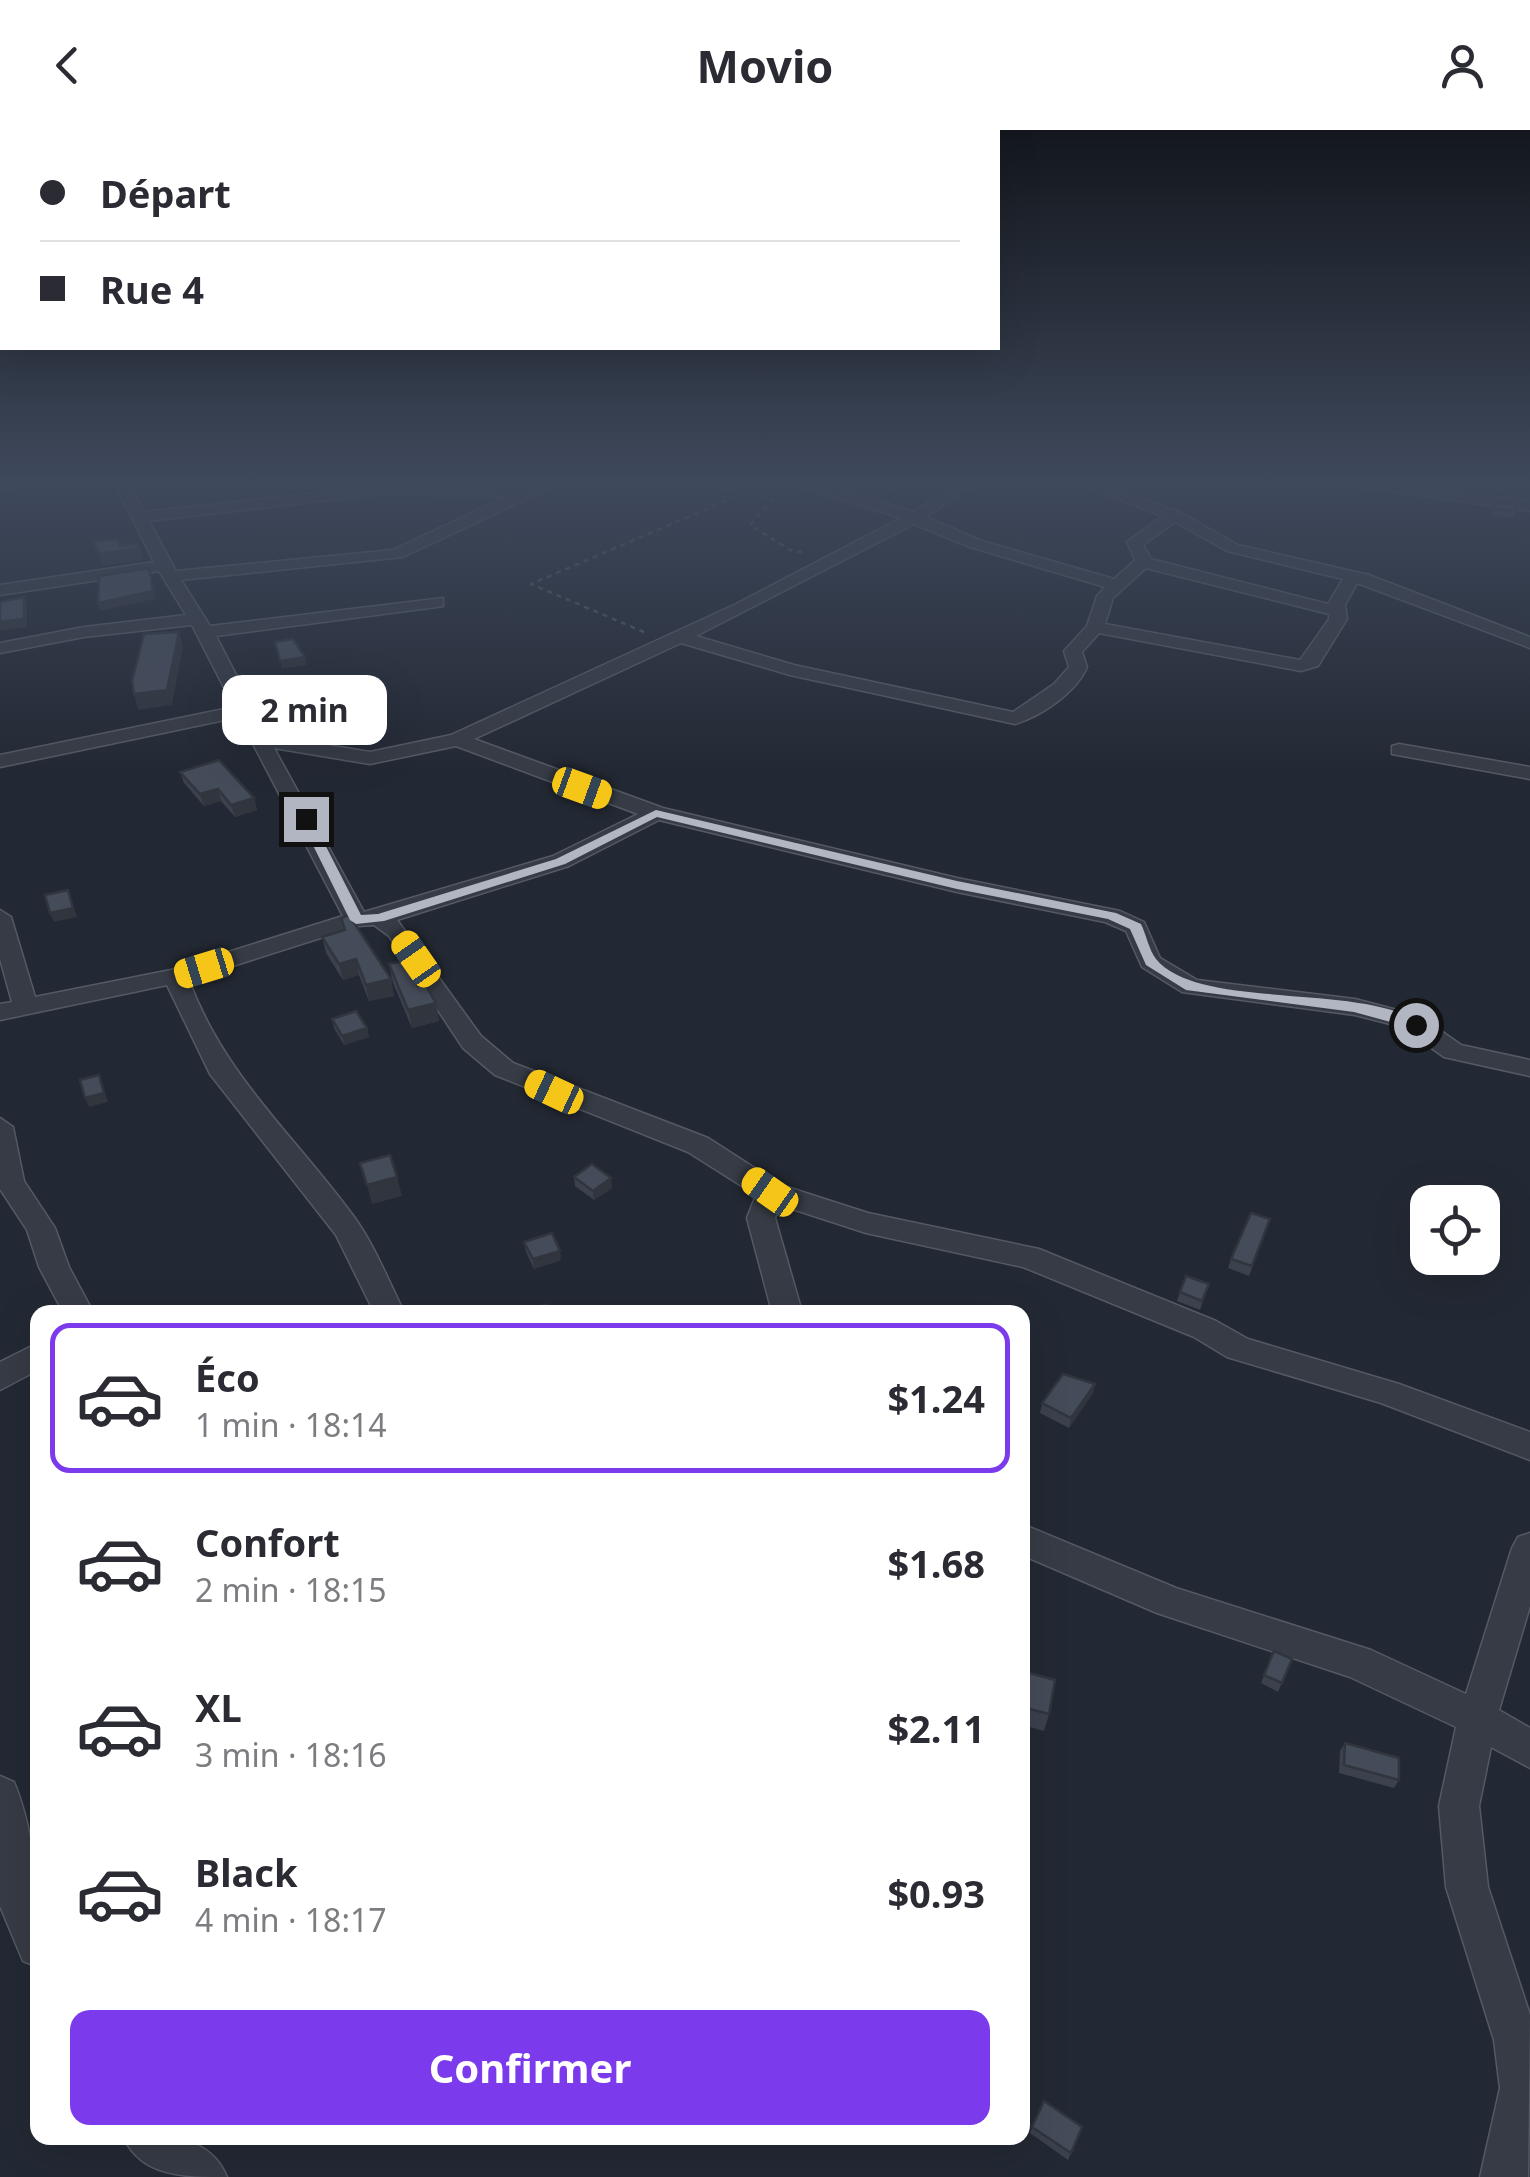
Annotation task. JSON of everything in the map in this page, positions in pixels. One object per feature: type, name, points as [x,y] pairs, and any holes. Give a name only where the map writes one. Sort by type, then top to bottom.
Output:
[{"type":"street","points":[[0,590],[110,578]]},
{"type":"street","points":[[172,578],[203,625],[259,740],[368,919],[397,932],[472,1042],[504,1069],[698,1145],[770,1192],[866,1223],[1015,1252],[1205,1329],[1238,1348],[1388,1393],[1530,1446]]},
{"type":"street","points":[[259,740],[370,758],[458,740],[800,578]]},
{"type":"street","points":[[1089,578],[1118,586]]},
{"type":"street","points":[[673,639],[790,670],[1014,718],[1054,694],[1075,674],[1078,666],[1073,651],[1094,627],[1105,596],[1127,578]]},
{"type":"street","points":[[1204,578],[1336,611]]},
{"type":"street","points":[[1094,627],[1301,666],[1312,662],[1338,619],[1336,611],[1352,578]]},
{"type":"street","points":[[1357,578],[1530,642]]},
{"type":"street","points":[[0,648],[72,634],[437,602]]},
{"type":"street","points":[[0,762],[245,710]]},
{"type":"street","points":[[458,740],[656,813],[957,885],[1112,916],[1136,927],[1150,962],[1191,986],[1354,1007],[1411,1022],[1454,1051],[1530,1068]]},
{"type":"street","points":[[1399,750],[1530,774]]},
{"type":"street","points":[[0,1012],[176,976],[560,861],[656,813]]},
{"type":"street","points":[[0,917],[26,1009]]},
{"type":"street","points":[[176,976],[188,1016],[202,1040],[243,1104],[340,1220],[385,1305]]},
{"type":"street","points":[[0,1127],[10,1182],[42,1228],[54,1267],[74,1305]]},
{"type":"street","points":[[770,1192],[761,1218],[785,1305]]},
{"type":"street","points":[[0,1377],[30,1360]]},
{"type":"street","points":[[1030,1543],[1170,1602],[1358,1662],[1477,1718],[1530,1748]]},
{"type":"street","points":[[1504,2177],[1523,2088],[1516,2040],[1476,1928],[1460,1839],[1462,1774],[1530,1548]]},
{"type":"street","points":[[0,1796],[21,1906],[30,1927]]},
{"type":"street","points":[[157,2145],[203,2177]]},
{"type":"path","points":[[546,578],[531,584],[673,639]]},
{"type":"building","points":[[99,578],[151,578],[153,591],[98,603]]},
{"type":"building","points":[[24,597],[24,619],[0,622],[0,602]]},
{"type":"building","points":[[179,632],[167,690],[134,694],[132,681],[144,634]]},
{"type":"building","points":[[293,639],[305,657],[280,661],[275,642]]},
{"type":"building","points":[[219,760],[254,798],[231,805],[218,789],[200,794],[180,772]]},
{"type":"building","points":[[68,890],[73,908],[50,913],[45,895]]},
{"type":"building","points":[[349,915],[391,979],[366,985],[356,959],[339,964],[322,937],[345,930],[341,918]]},
{"type":"building","points":[[407,960],[418,986],[425,984],[436,1003],[408,1010],[389,964]]},
{"type":"building","points":[[356,1011],[367,1028],[342,1036],[332,1019]]},
{"type":"building","points":[[99,1075],[104,1093],[85,1098],[80,1080]]},
{"type":"building","points":[[390,1155],[397,1177],[367,1185],[360,1163]]},
{"type":"building","points":[[592,1164],[611,1178],[593,1191],[574,1177]]},
{"type":"building","points":[[1251,1213],[1270,1219],[1252,1266],[1231,1259]]},
{"type":"building","points":[[552,1233],[560,1251],[533,1259],[524,1242]]},
{"type":"building","points":[[1186,1276],[1209,1284],[1202,1301],[1180,1292]]},
{"type":"building","points":[[1063,1374],[1095,1384],[1071,1418],[1042,1403]]},
{"type":"building","points":[[1274,1651],[1292,1659],[1282,1683],[1264,1675]]},
{"type":"building","points":[[1030,1673],[1055,1680],[1049,1714],[1030,1709]]},
{"type":"building","points":[[1345,1743],[1399,1758],[1399,1780],[1344,1765]]},
{"type":"building","points":[[1044,2101],[1082,2127],[1071,2153],[1032,2127]]},
{"type":"route","points":[[306,819],[356,920],[379,918],[560,861],[656,813],[957,885],[1112,916],[1136,927],[1150,962],[1191,986],[1354,1007],[1416,1025]]}]
